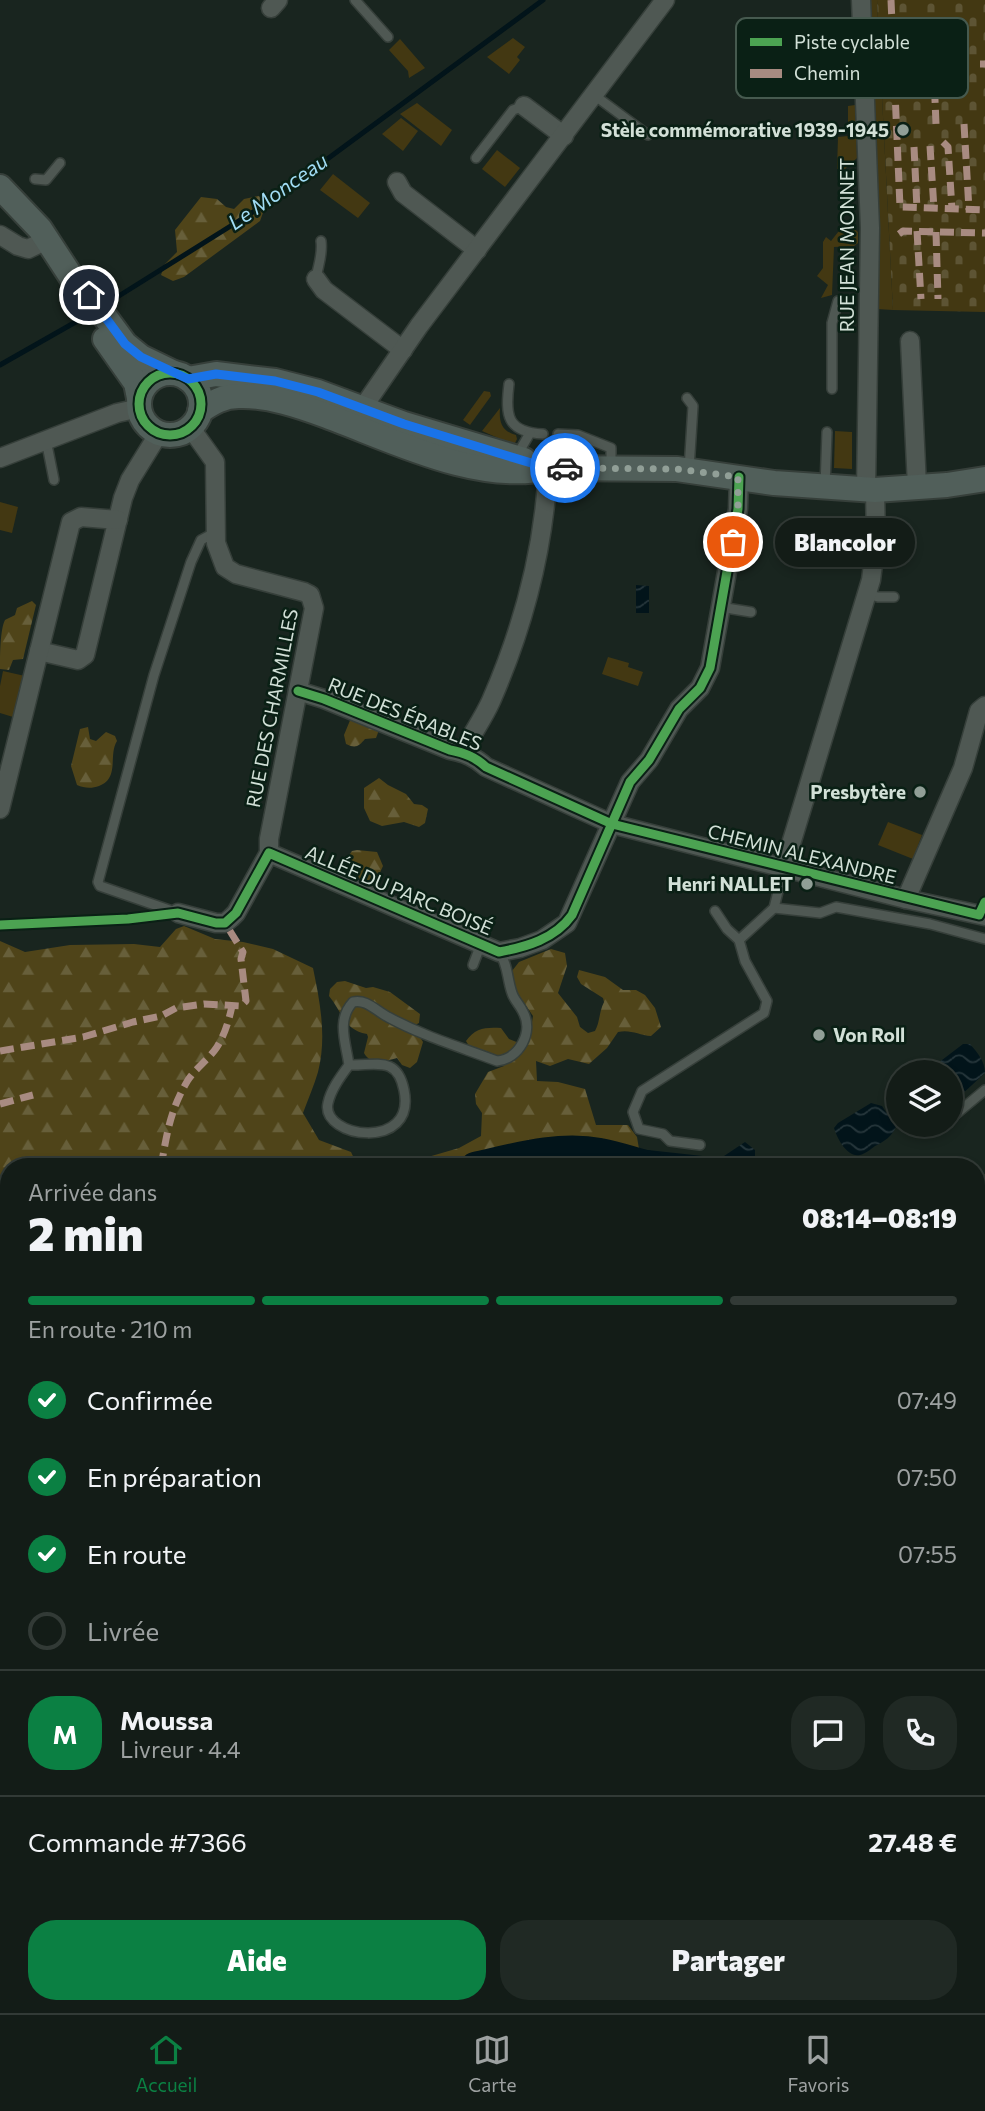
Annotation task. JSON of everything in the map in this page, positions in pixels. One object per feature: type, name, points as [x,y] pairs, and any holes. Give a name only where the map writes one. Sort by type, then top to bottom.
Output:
[{"type":"main road","points":[[0,187],[22,208],[47,240],[106,330],[136,383],[145,422],[159,433],[175,434],[225,398],[240,396],[300,407],[453,462],[512,471],[530,472],[548,468],[689,470],[774,483],[871,490],[947,485],[985,478]]},
{"type":"main road","points":[[106,330],[141,357],[181,376],[199,394],[195,419]]},
{"type":"main road","points":[[140,403],[143,389],[156,376],[216,374],[275,381],[318,392],[351,411],[548,468]]},
{"type":"street","points":[[300,407],[312,404],[351,411],[366,403],[402,350],[665,0]]},
{"type":"street","name":"RUE JEAN MONNET","points":[[861,0],[862,18]]},
{"type":"street","name":"RUE JEAN MONNET","points":[[784,867],[867,594],[876,541],[871,490],[869,161],[866,98]]},
{"type":"street","points":[[524,106],[564,136]]},
{"type":"street","points":[[397,182],[403,193],[477,250]]},
{"type":"street","points":[[0,235],[28,249],[47,240]]},
{"type":"street","points":[[316,279],[324,290],[402,350]]},
{"type":"street","points":[[910,341],[918,486]]},
{"type":"street","points":[[0,458],[140,403]]},
{"type":"street","name":"RUE DES CHARMILLES","points":[[178,913],[225,923],[236,914],[269,853],[269,839],[314,608],[313,600],[304,592],[229,571],[218,551],[215,462],[195,419]]},
{"type":"street","points":[[39,651],[78,660],[85,655],[130,480],[159,433]]},
{"type":"street","points":[[463,752],[490,701],[526,607],[539,541],[548,468]]},
{"type":"street","name":"ALLÉE DU PARC BOISÉ","points":[[269,853],[499,952],[542,940],[567,923],[630,782],[649,760],[679,709],[705,680],[710,668],[736,520],[738,477]]},
{"type":"street","points":[[0,809],[71,522],[81,517],[118,520]]},
{"type":"street","name":"RUE DES ÉRABLES","points":[[298,691],[450,750],[463,752],[495,771],[612,824]]},
{"type":"street","points":[[906,899],[963,768],[979,711],[985,706]]},
{"type":"street","name":"CHEMIN ALEXANDRE","points":[[612,824],[906,899],[985,916]]},
{"type":"lane","points":[[355,0],[388,37]]},
{"type":"lane","points":[[594,95],[648,135]]},
{"type":"lane","points":[[476,158],[513,110],[524,106]]},
{"type":"lane","points":[[35,180],[46,180],[60,163]]},
{"type":"lane","points":[[316,279],[318,264],[323,254],[321,241]]},
{"type":"lane","points":[[832,389],[832,323],[838,301]]},
{"type":"lane","points":[[509,384],[506,407],[508,418],[514,425],[530,433],[543,434]]},
{"type":"lane","points":[[687,398],[693,406],[689,470]]},
{"type":"lane","points":[[825,488],[827,432]]},
{"type":"lane","points":[[508,456],[519,452],[530,433]]},
{"type":"lane","points":[[558,434],[578,435],[611,448],[611,469]]},
{"type":"lane","points":[[46,439],[54,480]]},
{"type":"lane","points":[[178,913],[100,886],[98,882],[154,675],[191,562],[201,540],[216,532]]},
{"type":"lane","points":[[867,594],[894,597]]},
{"type":"lane","points":[[720,607],[751,612]]},
{"type":"lane","points":[[739,940],[774,908],[784,867]]},
{"type":"lane","points":[[774,908],[820,913],[836,907],[930,924],[985,939]]},
{"type":"lane","points":[[700,1145],[670,1141],[663,1135],[639,1129],[633,1112],[642,1091],[764,1013],[767,1001],[745,961],[739,940],[727,929],[715,911]]},
{"type":"lane","points":[[473,965],[481,944]]},
{"type":"lane","points":[[349,1065],[384,1064],[399,1074],[406,1099],[402,1118],[380,1133],[351,1131],[332,1121],[328,1113],[328,1103],[337,1082],[349,1065],[343,1018],[353,1002],[359,1001],[394,1021],[453,1046],[471,1049],[497,1060],[513,1056],[524,1040],[526,1021],[524,1012],[513,998],[505,960],[499,952]]},
{"type":"lane","points":[[963,1108],[985,1090]]},
{"type":"green space","points":[[867,0],[877,0],[878,18],[868,18]]},
{"type":"green space","points":[[877,0],[985,0],[985,312],[893,310],[882,98],[968,98],[968,18],[878,18]]},
{"type":"green space","points":[[513,38],[525,47],[517,57],[520,60],[509,74],[487,57]]},
{"type":"green space","points":[[400,39],[425,68],[409,78],[408,71],[389,50]]},
{"type":"green space","points":[[870,98],[882,98],[893,310],[876,309]]},
{"type":"green space","points":[[417,103],[452,130],[441,146],[400,114]]},
{"type":"green space","points":[[855,105],[857,158],[845,169],[837,169],[838,137],[848,136],[848,106]]},
{"type":"green space","points":[[401,118],[418,131],[403,151],[382,134]]},
{"type":"green space","points":[[497,150],[520,168],[505,187],[482,169]]},
{"type":"green space","points":[[333,174],[370,203],[358,218],[320,190]]},
{"type":"green space","points":[[258,196],[263,198],[264,210],[260,221],[184,277],[173,281],[161,275],[165,264],[177,252],[175,230],[201,197],[217,199],[226,207],[234,209],[244,199]]},
{"type":"green space","points":[[846,222],[858,232],[858,243],[854,246],[834,247],[832,295],[821,298],[828,285],[817,276],[823,268],[823,242],[826,237],[831,241]]},
{"type":"green space","points":[[484,391],[490,392],[491,396],[470,425],[463,420]]},
{"type":"green space","points":[[500,408],[502,425],[516,435],[514,445],[482,431]]},
{"type":"green space","points":[[835,431],[852,432],[852,469],[834,468]]},
{"type":"green space","points":[[0,502],[18,507],[12,533],[0,530]]},
{"type":"green space","points":[[32,601],[36,605],[23,659],[13,660],[9,670],[0,669],[3,624],[15,615],[17,608]]},
{"type":"green space","points":[[608,657],[629,663],[628,667],[643,672],[638,686],[602,674]]},
{"type":"green space","points":[[3,671],[25,676],[0,773],[13,717],[0,713]]},
{"type":"green space","points":[[351,718],[379,730],[376,738],[365,739],[355,746],[346,744],[344,735]]},
{"type":"green space","points":[[88,727],[90,739],[96,741],[106,732],[115,736],[117,741],[109,778],[99,786],[90,788],[77,785],[71,766],[80,729]]},
{"type":"green space","points":[[379,778],[406,794],[414,804],[428,809],[425,823],[419,827],[404,822],[382,826],[370,821],[364,808],[364,788]]},
{"type":"green space","points":[[888,822],[922,835],[913,859],[878,845]]},
{"type":"green space","points":[[352,851],[377,852],[383,866],[377,879],[369,882],[348,874],[344,862]]},
{"type":"green space","points":[[184,926],[215,939],[273,949],[313,968],[320,1007],[322,1046],[318,1072],[303,1113],[319,1140],[351,1152],[354,1158],[0,1158],[0,941],[25,952],[70,945],[134,944],[160,947],[176,929]]},
{"type":"green space","points":[[551,949],[565,953],[567,966],[558,993],[577,1017],[580,1027],[588,1033],[595,1031],[604,1002],[603,998],[581,984],[577,977],[579,970],[605,977],[623,990],[636,990],[645,995],[655,1008],[661,1027],[651,1036],[618,1032],[607,1048],[589,1064],[568,1059],[550,1066],[536,1061],[537,1081],[558,1082],[585,1089],[596,1125],[628,1125],[637,1137],[640,1155],[637,1158],[610,1158],[596,1147],[574,1145],[545,1158],[509,1158],[491,1153],[473,1158],[427,1158],[459,1148],[481,1136],[482,1113],[476,1104],[475,1094],[488,1072],[504,1066],[497,1056],[469,1046],[466,1041],[469,1037],[481,1029],[501,1028],[509,1039],[524,1045],[529,1040],[533,1016],[516,991],[512,971],[519,962]]},
{"type":"green space","points":[[345,981],[390,992],[420,1014],[419,1023],[413,1026],[423,1042],[417,1062],[410,1068],[402,1065],[397,1058],[379,1062],[370,1060],[364,1053],[367,1034],[349,1025],[329,996],[330,989],[337,982]]},
{"type":"water","points":[[636,585],[649,586],[649,613],[636,613]]},
{"type":"water","points":[[963,1044],[970,1044],[982,1061],[985,1073],[963,1093],[963,1060],[942,1060]]},
{"type":"water","points":[[871,1103],[882,1106],[886,1112],[886,1137],[888,1137],[864,1154],[855,1155],[843,1146],[838,1137],[834,1128]]},
{"type":"water","points":[[745,1142],[755,1150],[755,1158],[721,1158]]},
{"type":"water","points":[[639,1149],[721,1158],[637,1158],[640,1155]]},
{"type":"waterway","name":"Le Monceau","points":[[106,304],[269,202],[543,0]]},
{"type":"waterway","name":"Le Monceau","points":[[0,365],[95,311]]},
{"type":"waterway","points":[[518,1158],[568,1151],[607,1154],[621,1158]]},
{"type":"marked path","points":[[891,0],[892,18]]},
{"type":"marked path","points":[[980,64],[985,64]]},
{"type":"marked path","points":[[895,98],[900,207],[985,210]]},
{"type":"marked path","points":[[935,98],[936,124]]},
{"type":"marked path","points":[[964,124],[969,210]]},
{"type":"marked path","points":[[943,142],[948,147],[952,209]]},
{"type":"marked path","points":[[930,146],[934,209]]},
{"type":"marked path","points":[[914,147],[917,209]]},
{"type":"marked path","points":[[899,234],[903,231],[985,233]]},
{"type":"marked path","points":[[917,231],[921,299]]},
{"type":"marked path","points":[[936,232],[938,299]]},
{"type":"marked path","points":[[0,1051],[83,1037],[161,1016],[176,1008],[204,1004],[241,1006],[246,1001],[241,959],[243,952],[225,923]]},
{"type":"marked path","points":[[163,1158],[177,1101],[188,1080],[217,1047],[232,1006]]},
{"type":"marked path","points":[[0,1104],[33,1095]]},
{"type":"cycle path","points":[[170,373],[192,382],[201,404],[192,426],[170,435],[148,426],[139,404],[148,382],[170,373]]},
{"type":"cycle path","points":[[0,925],[128,919],[178,913],[225,923],[236,913],[269,853],[499,952],[549,936],[572,915],[630,782],[649,760],[679,709],[700,688],[710,668],[738,509],[739,477]]},
{"type":"cycle path","points":[[298,691],[470,756],[486,767],[612,824],[979,915],[985,902]]},
{"type":"way so far","points":[[565,468],[677,469],[738,477],[738,509],[733,542]]},
{"type":"place","name":"Stèle commémorative 1939-1945","points":[[903,130]]},
{"type":"place","name":"Blancolor","points":[[733,542]]},
{"type":"place","name":"Presbytère","points":[[920,792]]},
{"type":"place","name":"Henri NALLET","points":[[807,884]]},
{"type":"place","name":"Von Roll","points":[[819,1035]]},
{"type":"route","points":[[89,295],[125,344],[141,357],[188,379],[216,374],[275,381],[318,392],[404,424],[548,468],[565,468]]}]
